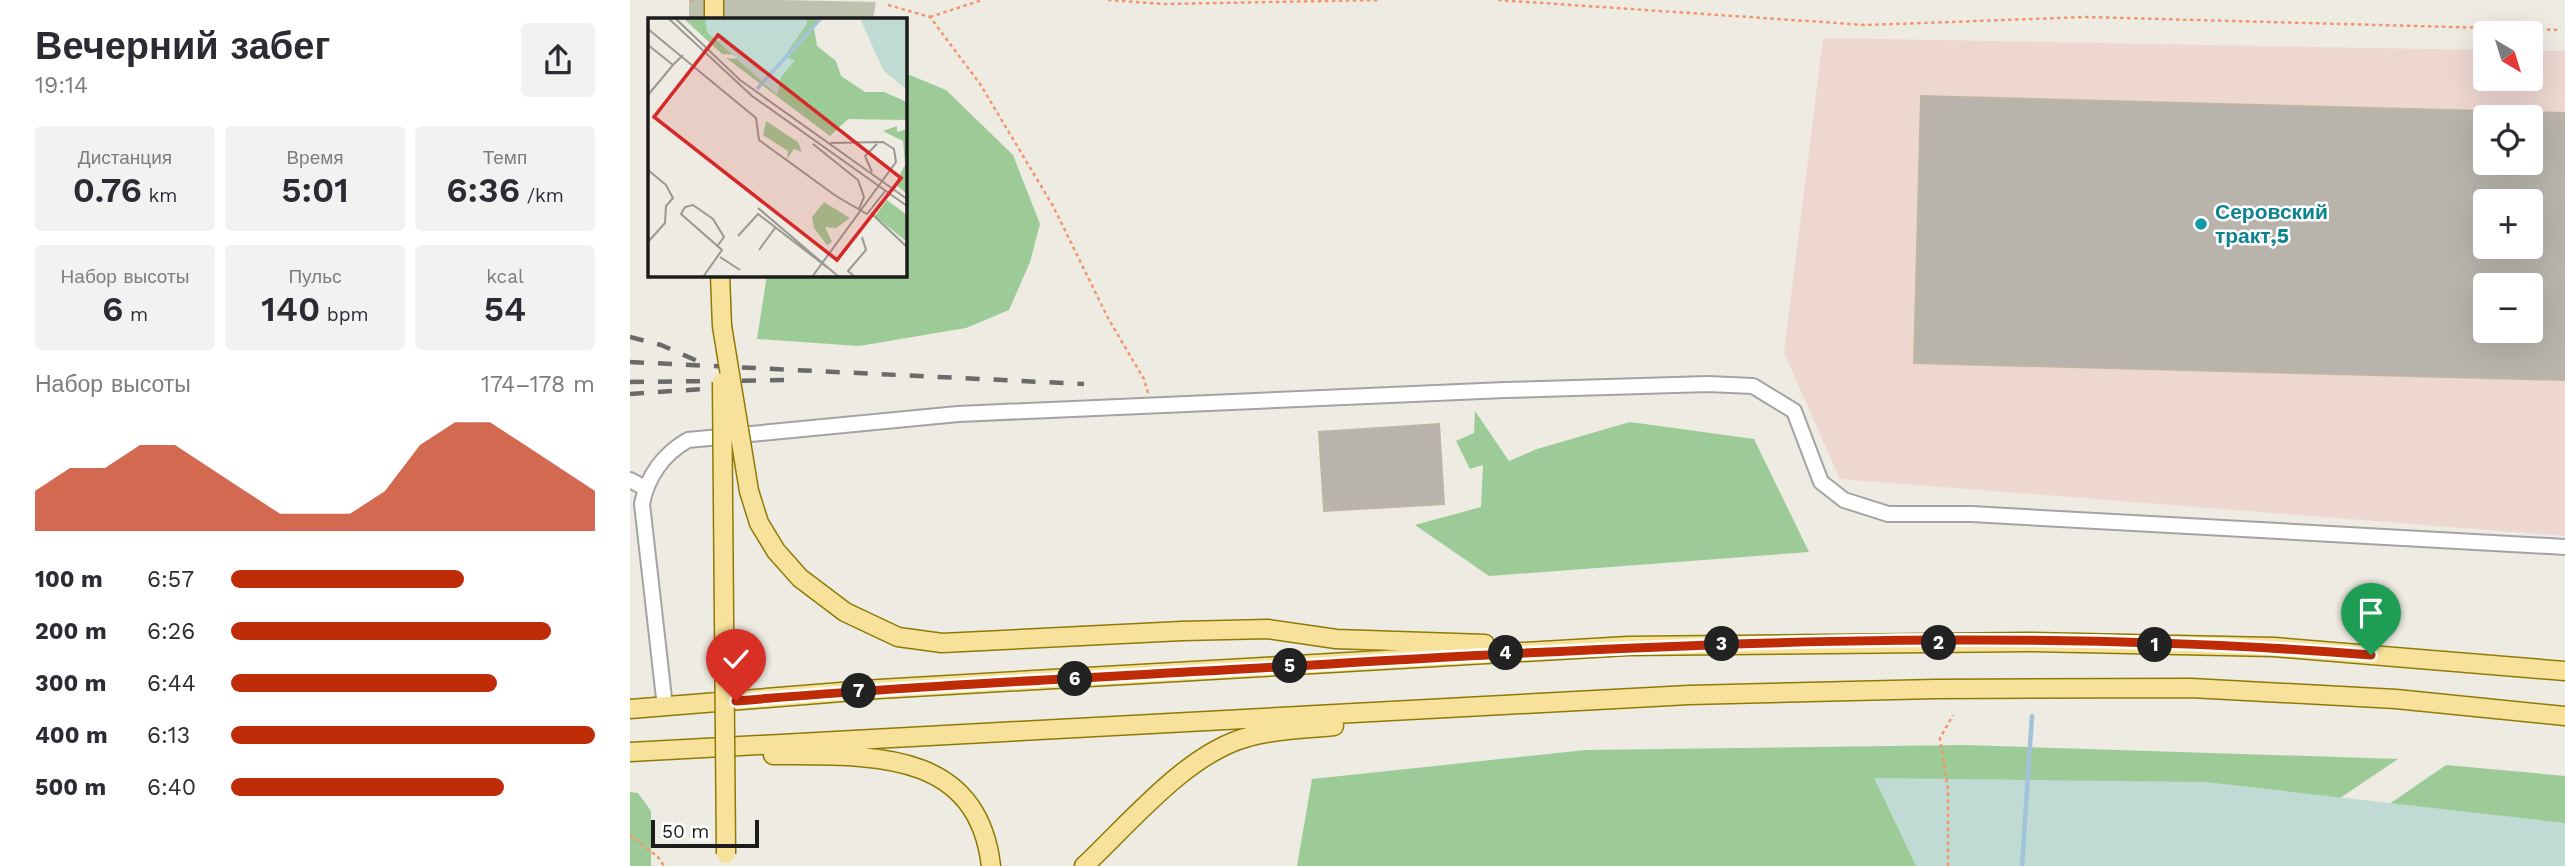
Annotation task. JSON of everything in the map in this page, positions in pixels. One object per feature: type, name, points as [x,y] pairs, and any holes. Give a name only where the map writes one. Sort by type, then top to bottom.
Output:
[{"type":"main road","points":[[714,0],[714,18]]},
{"type":"main road","points":[[720,276],[727,860]]},
{"type":"main road","points":[[722,326],[749,491],[760,523],[776,551],[800,578],[845,612],[898,637],[942,643],[1268,629],[1335,639],[1628,646],[2028,642],[2274,648],[2565,671]]},
{"type":"main road","points":[[630,709],[879,689],[1628,646]]},
{"type":"main road","points":[[630,753],[1689,695],[2192,688],[2396,699],[2565,716]]},
{"type":"main road","points":[[1084,866],[1168,786],[1223,746],[1250,736],[1430,711]]},
{"type":"main road","points":[[630,753],[866,755],[906,764],[942,779],[958,790],[980,825],[989,846],[991,866]]},
{"type":"lane","points":[[665,707],[642,505],[645,488],[667,453],[688,440],[958,414],[1505,390],[1708,384],[1754,386],[1794,411],[1821,482],[1844,500],[1888,514],[1971,514],[2565,547]]},
{"type":"lane","points":[[630,480],[645,488]]},
{"type":"path","points":[[888,5],[930,17],[982,0]]},
{"type":"path","points":[[1108,0],[1165,4],[1381,0]]},
{"type":"path","points":[[1498,0],[1866,25],[2087,17],[2561,30]]},
{"type":"path","points":[[930,17],[980,84],[1053,206],[1109,320],[1144,379],[1152,407]]},
{"type":"path","points":[[1948,866],[1948,790],[1940,738],[1953,715]]},
{"type":"path","points":[[630,835],[658,857],[664,866]]},
{"type":"shaded area","points":[[689,0],[876,2],[873,18],[689,18]]},
{"type":"shaded area","points":[[1823,38],[2473,50],[2473,91],[2543,91],[2543,51],[2565,51],[2565,536],[1840,479],[1784,353]]},
{"type":"shaded area","points":[[1874,778],[2206,782],[2565,823],[2565,866],[1916,866]]},
{"type":"green space","points":[[906,73],[946,90],[1013,155],[1040,224],[1030,262],[1009,310],[966,328],[859,346],[757,339],[767,276],[906,276]]},
{"type":"green space","points":[[1475,411],[1509,461],[1537,449],[1630,422],[1754,439],[1809,552],[1489,576],[1415,525],[1481,507],[1483,465],[1470,469],[1456,441],[1474,433]]},
{"type":"green space","points":[[1966,745],[2398,759],[2239,866],[1297,866],[1312,779],[1586,750]]},
{"type":"green space","points":[[2446,765],[2565,776],[2565,866],[2299,866]]},
{"type":"green space","points":[[630,792],[638,793],[651,811],[651,866],[630,866]]},
{"type":"building","name":"Серовский тракт,5","points":[[1921,96],[2473,111],[2473,175],[2543,175],[2543,112],[2565,113],[2565,380],[1914,363]]},
{"type":"building","points":[[1439,424],[1444,504],[1324,511],[1319,432]]},
{"type":"waterway","points":[[2022,866],[2032,716]]},
{"type":"railway","points":[[630,337],[661,345],[702,363]]},
{"type":"railway","points":[[630,362],[1084,384]]},
{"type":"railway","points":[[630,382],[794,380]]},
{"type":"railway","points":[[630,394],[717,388]]},
{"type":"place","name":"Серовский тракт,5","points":[[2201,224]]},
{"type":"route","points":[[736,701],[879,689],[1628,646],[2028,642],[2274,648],[2371,655]]}]
